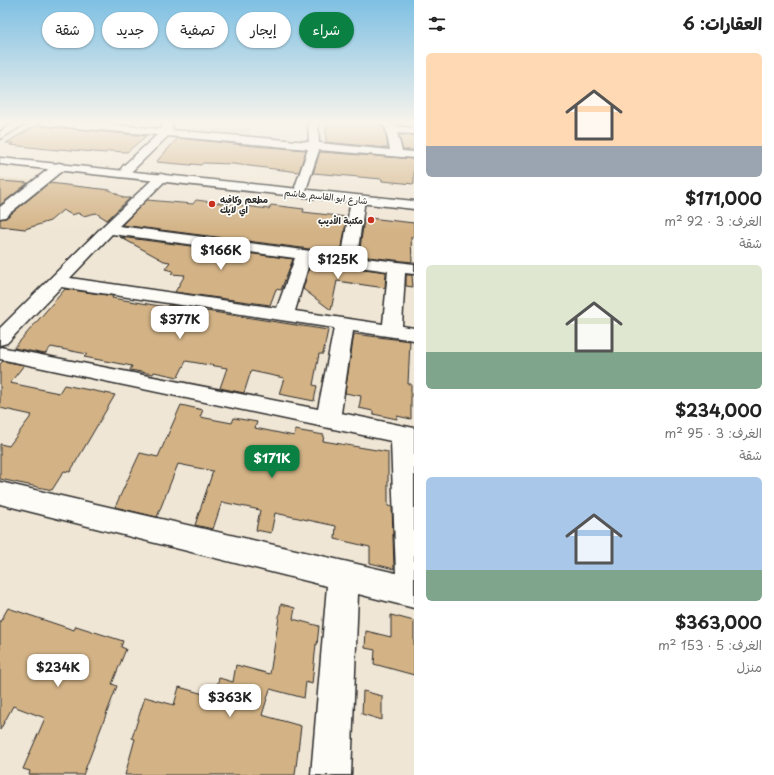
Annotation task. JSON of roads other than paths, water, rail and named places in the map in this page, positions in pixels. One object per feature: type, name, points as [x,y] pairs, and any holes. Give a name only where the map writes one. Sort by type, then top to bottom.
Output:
[{"type":"street","name":"شارع ابو القاسم هاشم","points":[[29,158],[414,198]]},
{"type":"street","points":[[127,169],[138,158]]},
{"type":"street","points":[[302,187],[311,158]]},
{"type":"street","name":"شارع ابو القاسم هاشم","points":[[0,161],[414,205]]},
{"type":"street","points":[[0,214],[59,167]]},
{"type":"street","points":[[0,339],[108,229],[161,178]]},
{"type":"street","points":[[349,260],[358,199]]},
{"type":"street","points":[[108,229],[405,268],[392,331]]},
{"type":"street","points":[[284,315],[304,255]]},
{"type":"street","points":[[56,281],[414,334]]},
{"type":"street","points":[[328,419],[344,324]]},
{"type":"street","points":[[0,353],[408,436],[413,593],[0,493]]},
{"type":"street","points":[[330,775],[343,576]]},
{"type":"place","name":"مطعم وكافيه اي لايك","points":[[212,204]]},
{"type":"place","name":"مكتبة الأديب","points":[[371,220]]}]
